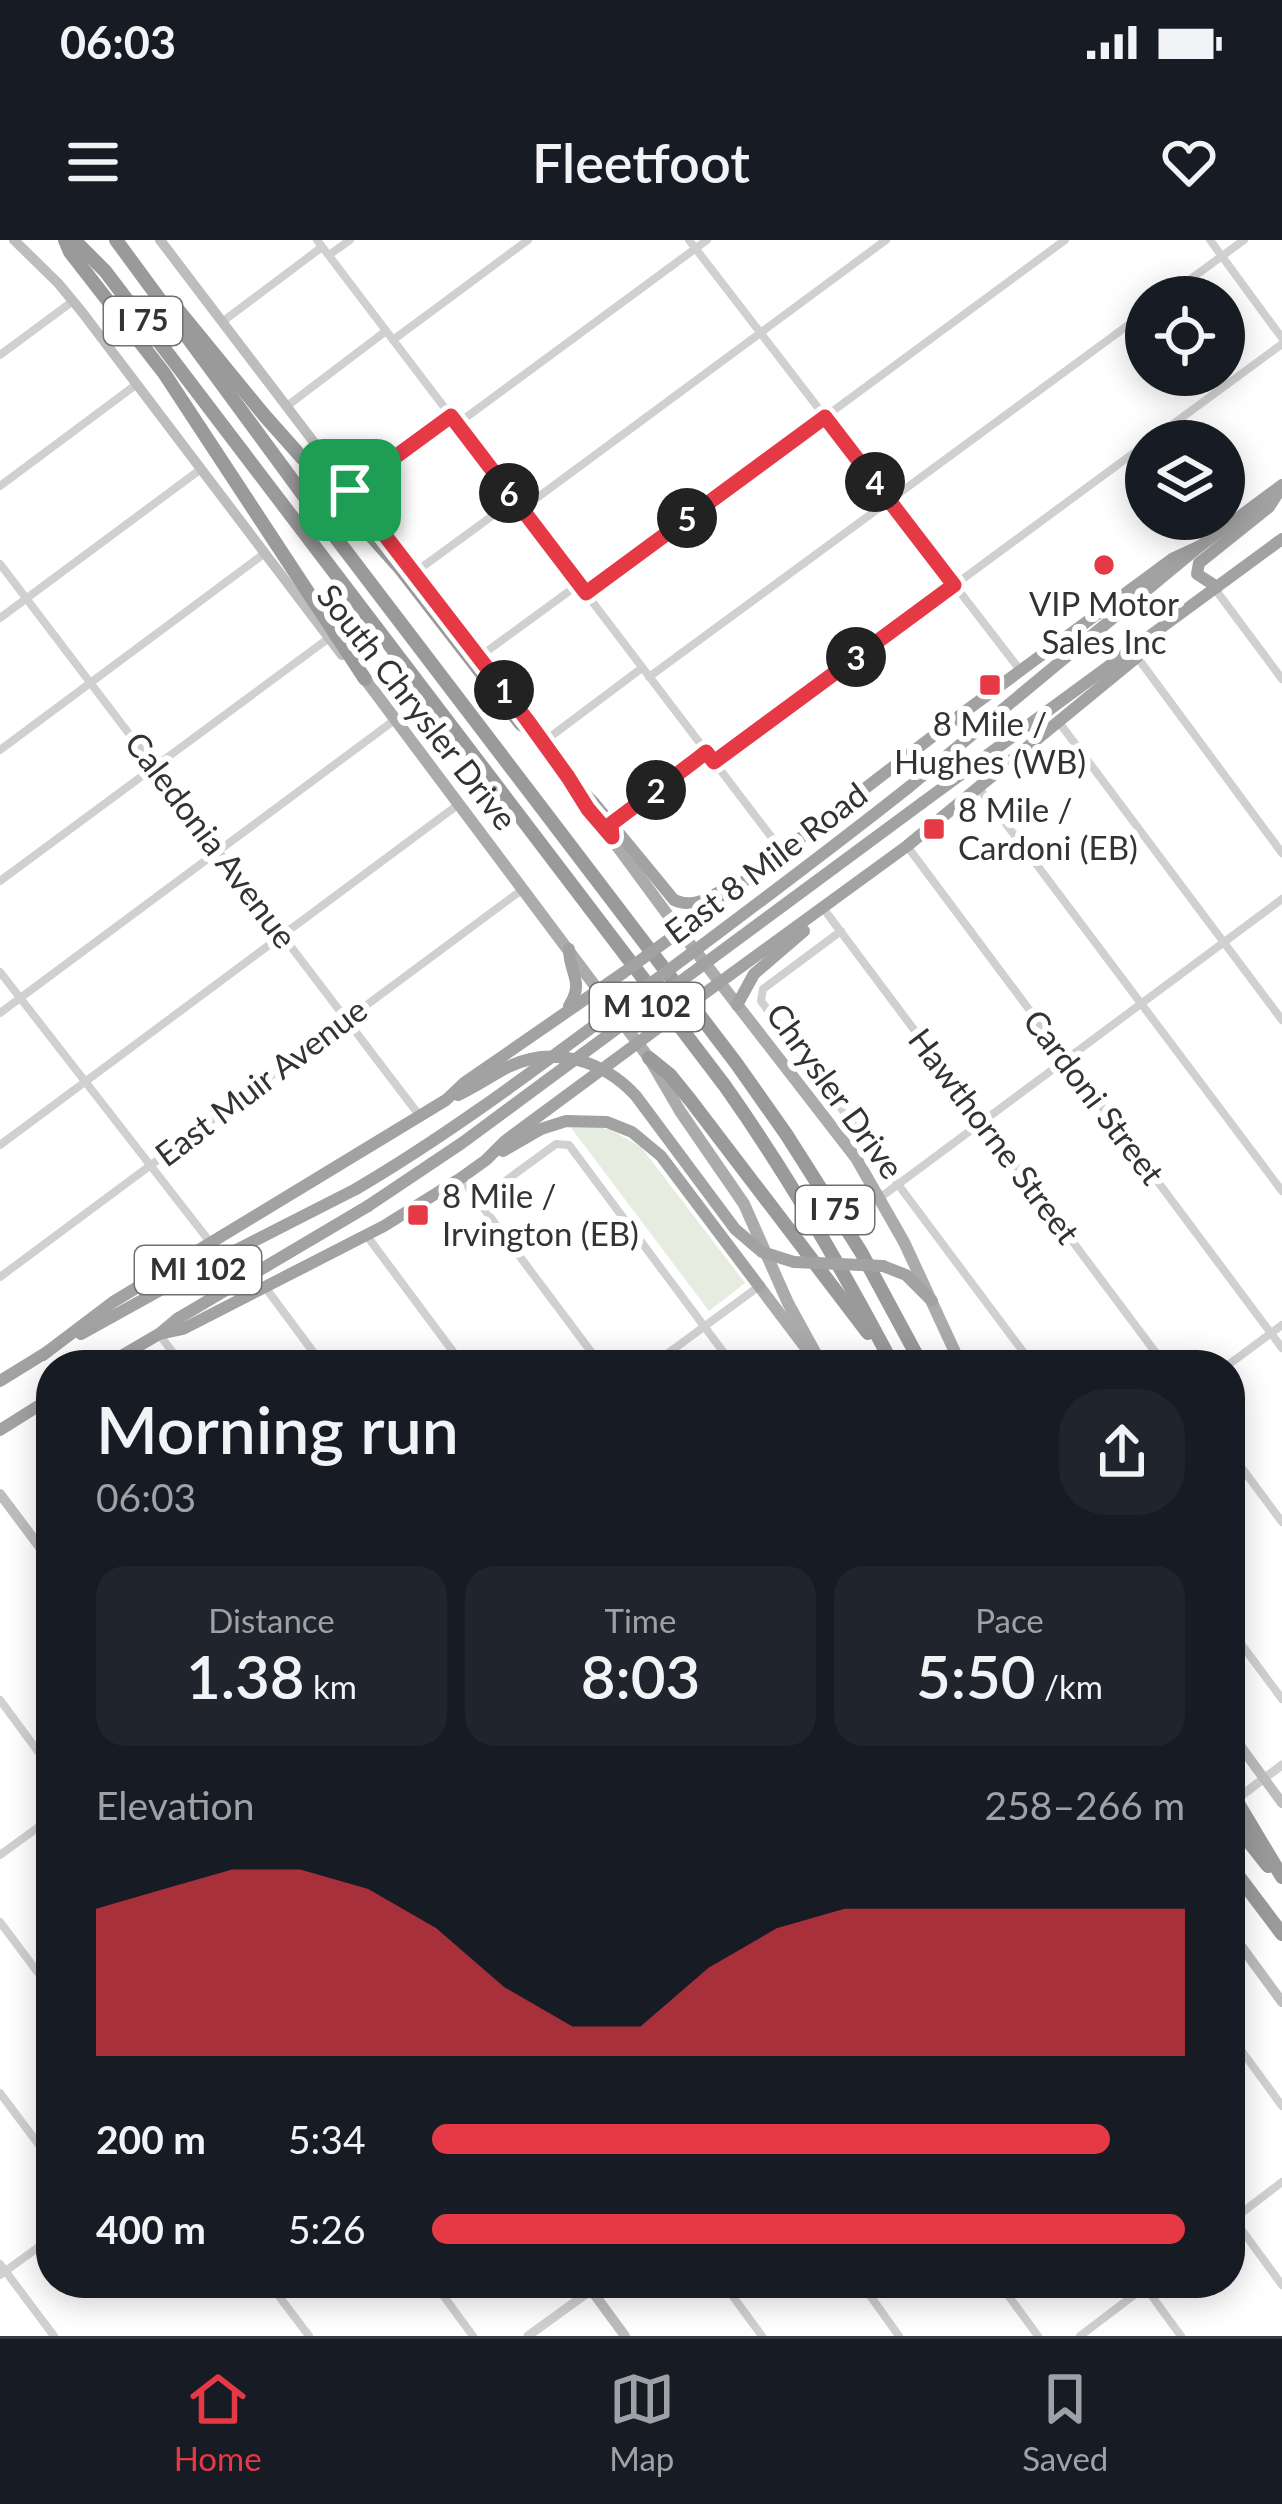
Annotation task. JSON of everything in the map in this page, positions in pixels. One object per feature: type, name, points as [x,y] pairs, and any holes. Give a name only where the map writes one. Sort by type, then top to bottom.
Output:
[{"type":"highway","points":[[70,240],[70,252],[164,373],[365,679]]},
{"type":"highway","name":"I 75","points":[[70,240],[105,272],[725,1086],[797,1193],[885,1350]]},
{"type":"highway","name":"I 75","points":[[116,240],[286,472],[736,1063],[809,1168],[914,1350]]},
{"type":"highway","points":[[127,253],[400,568],[521,724],[537,737]]},
{"type":"highway","points":[[1216,588],[1199,576],[1197,566],[1269,508],[1282,486]]},
{"type":"highway","name":"East 8 Mile Road","points":[[52,1350],[356,1190],[437,1140],[783,885],[1200,546],[1282,486]]},
{"type":"highway","name":"East 8 Mile Road","points":[[368,1206],[462,1144],[1280,539]]},
{"type":"highway","points":[[446,1100],[759,872],[1172,559],[1200,546]]},
{"type":"highway","name":"East 8 Mile Road","points":[[482,1163],[907,845],[1137,657],[1146,641]]},
{"type":"highway","points":[[568,777],[679,903],[699,904],[759,872]]},
{"type":"highway","points":[[737,1005],[754,974],[824,908]]},
{"type":"highway","points":[[565,1012],[578,989],[569,949]]},
{"type":"highway","points":[[50,1350],[112,1302],[210,1242],[446,1100],[533,1058],[586,1061],[622,1081],[725,1218],[768,1254],[794,1262],[883,1266],[906,1275],[932,1301]]},
{"type":"highway","points":[[650,1058],[691,1101],[882,1350]]},
{"type":"highway","points":[[132,1350],[159,1334],[183,1329],[384,1226],[533,1133],[566,1121],[617,1125],[640,1137],[661,1156],[759,1286]]},
{"type":"highway","name":"MI 102","points":[[159,1334],[368,1206]]},
{"type":"highway","name":"East 8 Mile Road","points":[[0,1381],[36,1359]]},
{"type":"highway","points":[[0,1430],[36,1407]]},
{"type":"highway","points":[[1245,1816],[1282,1881]]},
{"type":"highway","points":[[1245,1836],[1282,1881]]},
{"type":"highway","points":[[1245,1884],[1282,1934]]},
{"type":"main road","name":"South Chrysler Drive","points":[[14,240],[73,301],[638,1042]]},
{"type":"main road","points":[[160,240],[568,777]]},
{"type":"main road","name":"Chrysler Drive","points":[[611,830],[674,935],[720,982],[856,1158],[880,1197],[954,1350]]},
{"type":"main road","points":[[638,1042],[744,1204],[812,1350]]},
{"type":"main road","points":[[759,1286],[808,1350]]},
{"type":"main road","points":[[0,1494],[36,1542]]},
{"type":"main road","points":[[1245,1752],[1282,1803]]},
{"type":"main road","points":[[1245,1951],[1282,2002]]},
{"type":"main road","points":[[601,2298],[625,2336]]},
{"type":"street","points":[[223,322],[323,247],[350,240]]},
{"type":"street","points":[[286,406],[528,240]]},
{"type":"street","points":[[350,490],[454,420],[692,244],[707,240]]},
{"type":"street","points":[[522,509],[886,240]]},
{"type":"street","points":[[586,593],[1065,240]]},
{"type":"street","points":[[1177,420],[1282,341],[1210,240]]},
{"type":"street","points":[[1195,276],[1244,240]]},
{"type":"street","points":[[692,244],[1020,671]]},
{"type":"street","points":[[323,247],[783,852]]},
{"type":"street","points":[[0,355],[73,301]]},
{"type":"street","points":[[649,677],[1125,328]]},
{"type":"street","points":[[0,486],[136,385]]},
{"type":"street","points":[[714,762],[1125,459]]},
{"type":"street","points":[[0,618],[201,469]]},
{"type":"street","points":[[414,573],[514,500]]},
{"type":"street","points":[[0,750],[265,553]]},
{"type":"street","name":"Caledonia Avenue","points":[[0,564],[420,1117]]},
{"type":"street","points":[[478,658],[579,584]]},
{"type":"street","points":[[1216,588],[1282,679]]},
{"type":"street","points":[[0,881],[329,638]]},
{"type":"street","points":[[1137,657],[1282,853]]},
{"type":"street","points":[[537,737],[642,668]]},
{"type":"street","points":[[0,1013],[396,719]]},
{"type":"street","points":[[1058,721],[1282,1020]]},
{"type":"street","points":[[611,830],[706,752]]},
{"type":"street","points":[[978,787],[1282,1191]]},
{"type":"street","points":[[0,1144],[459,804]]},
{"type":"street","name":"Cardoni Street","points":[[907,845],[1282,1348]]},
{"type":"street","name":"East Muir Avenue","points":[[0,1277],[523,889]]},
{"type":"street","points":[[880,1197],[1282,899]]},
{"type":"street","name":"Hawthorne Street","points":[[824,908],[1154,1350]]},
{"type":"street","points":[[841,931],[763,989],[760,998],[1023,1350]]},
{"type":"street","points":[[0,972],[210,1242]]},
{"type":"street","points":[[478,1201],[556,1144],[566,1143],[722,1350]]},
{"type":"street","points":[[461,1178],[590,1350]]},
{"type":"street","points":[[366,1234],[452,1350]]},
{"type":"street","points":[[673,1350],[759,1286]]},
{"type":"street","points":[[265,1287],[311,1350]]},
{"type":"street","points":[[1245,1352],[1282,1324]]},
{"type":"street","points":[[159,1334],[171,1350]]},
{"type":"street","points":[[1245,1473],[1282,1522]]},
{"type":"street","points":[[1245,1649],[1282,1700]]},
{"type":"street","points":[[0,1700],[36,1749]]},
{"type":"street","points":[[1245,1793],[1282,1765]]},
{"type":"street","points":[[0,1855],[36,1829]]},
{"type":"street","points":[[0,1922],[36,1970]]},
{"type":"street","points":[[1245,2055],[1282,2106]]},
{"type":"street","points":[[0,2093],[36,2141]]},
{"type":"street","points":[[1245,2208],[1282,2182]]},
{"type":"street","points":[[1245,2236],[1282,2285]]},
{"type":"street","points":[[36,2248],[2,2270],[54,2336]]},
{"type":"street","points":[[280,2298],[309,2336]]},
{"type":"street","points":[[445,2298],[473,2336]]},
{"type":"street","points":[[528,2336],[577,2298]]},
{"type":"street","points":[[734,2298],[762,2336]]},
{"type":"street","points":[[872,2298],[899,2336]]},
{"type":"street","points":[[1010,2298],[1038,2336]]},
{"type":"street","points":[[1080,2336],[1128,2298]]},
{"type":"street","points":[[1155,2298],[1181,2336]]},
{"type":"shaded area","points":[[569,1125],[611,1130],[641,1147],[745,1283],[709,1311]]},
{"type":"place","name":"VIP Motor Sales Inc","points":[[1104,565]]},
{"type":"place","name":"8 Mile / Hughes (WB)","points":[[990,685]]},
{"type":"place","name":"8 Mile / Cardoni (EB)","points":[[934,829]]},
{"type":"place","name":"8 Mile / Irvington (EB)","points":[[418,1215]]},
{"type":"route","points":[[451,416],[586,593],[825,417],[954,585],[714,762],[706,752],[611,824],[612,837],[350,490],[451,416]]}]
